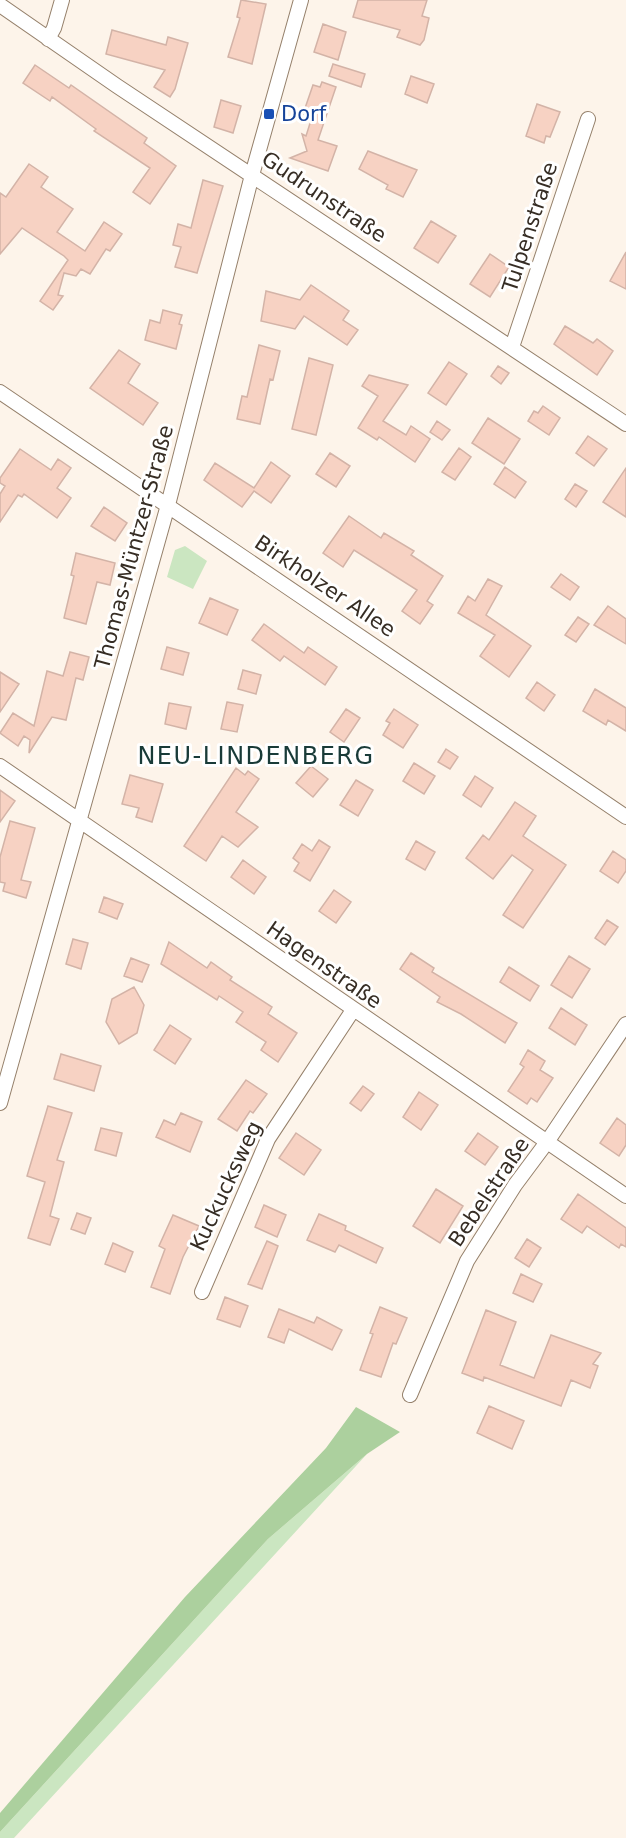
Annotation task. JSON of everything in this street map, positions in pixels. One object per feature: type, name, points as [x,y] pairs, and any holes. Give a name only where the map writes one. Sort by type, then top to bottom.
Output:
[{"type":"street","points":[[48,39],[54,28],[62,0]]},
{"type":"street","name":"Thomas-Müntzer-Straße","points":[[0,1102],[168,505],[252,175],[301,0]]},
{"type":"street","name":"Gudrunstraße","points":[[0,5],[626,424]]},
{"type":"street","name":"Tulpenstraße","points":[[512,347],[588,119]]},
{"type":"street","name":"Birkholzer Allee","points":[[0,392],[626,817]]},
{"type":"street","name":"Hagenstraße","points":[[0,766],[626,1196]]},
{"type":"street","name":"Kuckucksweg","points":[[202,1292],[268,1139],[353,1010]]},
{"type":"street","name":"Bebelstraße","points":[[410,1395],[467,1261],[515,1185],[547,1142],[626,1024]]},
{"type":"green space","points":[[185,546],[207,561],[193,589],[167,577],[175,550]]},
{"type":"green space","points":[[356,1407],[400,1432],[367,1454],[268,1539],[0,1832],[0,1813],[185,1597],[326,1448]]},
{"type":"green space","points":[[367,1454],[14,1838],[0,1838],[0,1832],[268,1539]]},
{"type":"building","points":[[241,0],[266,4],[252,64],[228,57],[240,18],[237,17]]},
{"type":"building","points":[[358,0],[427,0],[422,16],[429,18],[424,40],[420,45],[397,37],[400,30],[353,17]]},
{"type":"building","points":[[323,24],[346,32],[338,60],[314,52]]},
{"type":"building","points":[[112,30],[166,45],[168,37],[188,43],[175,89],[170,97],[154,87],[165,70],[106,54]]},
{"type":"building","points":[[333,64],[365,74],[361,87],[329,76]]},
{"type":"building","points":[[35,65],[69,88],[71,85],[147,138],[144,143],[176,166],[150,204],[133,192],[150,168],[94,131],[96,129],[52,97],[50,101],[23,83]]},
{"type":"building","points":[[411,76],[434,84],[427,103],[405,94]]},
{"type":"building","points":[[322,82],[336,87],[318,140],[337,146],[328,171],[290,158],[307,151],[302,134],[306,136],[312,117],[303,114],[313,85],[320,87]]},
{"type":"building","points":[[221,100],[241,106],[233,133],[214,127]]},
{"type":"building","points":[[537,104],[560,112],[550,137],[546,136],[544,143],[526,136]]},
{"type":"building","points":[[368,151],[417,170],[403,197],[386,189],[388,185],[359,169]]},
{"type":"building","points":[[29,164],[48,177],[41,187],[73,209],[57,232],[85,251],[104,222],[122,234],[110,251],[106,249],[90,274],[81,269],[76,276],[64,273],[58,295],[63,296],[53,310],[40,301],[68,260],[22,228],[0,254],[0,193],[6,197]]},
{"type":"building","points":[[203,180],[223,186],[197,273],[175,267],[181,247],[173,245],[178,224],[191,228]]},
{"type":"building","points":[[431,221],[456,236],[438,263],[414,248]]},
{"type":"building","points":[[626,252],[626,289],[610,281]]},
{"type":"building","points":[[490,254],[509,267],[490,297],[470,284]]},
{"type":"building","points":[[311,285],[349,311],[343,320],[358,330],[347,345],[304,316],[295,329],[261,321],[266,291],[300,300]]},
{"type":"building","points":[[163,310],[182,315],[176,349],[145,340],[150,320],[160,323]]},
{"type":"building","points":[[565,326],[593,343],[597,339],[613,351],[597,375],[554,344]]},
{"type":"building","points":[[259,345],[280,351],[273,380],[270,379],[260,424],[237,419],[242,396],[247,397]]},
{"type":"building","points":[[119,350],[140,364],[128,383],[158,403],[143,425],[90,388]]},
{"type":"building","points":[[309,358],[333,365],[316,435],[292,429]]},
{"type":"building","points":[[449,362],[467,374],[446,405],[428,393]]},
{"type":"building","points":[[498,366],[509,373],[501,384],[491,376]]},
{"type":"building","points":[[369,375],[408,385],[383,421],[406,435],[411,426],[430,439],[415,462],[379,437],[377,440],[358,428],[378,396],[362,386]]},
{"type":"building","points":[[543,406],[560,418],[549,435],[528,421],[534,411],[538,413]]},
{"type":"building","points":[[488,418],[520,439],[504,464],[472,443]]},
{"type":"building","points":[[437,421],[450,430],[442,440],[430,432]]},
{"type":"building","points":[[588,436],[607,449],[594,466],[576,453]]},
{"type":"building","points":[[459,448],[471,457],[455,480],[442,472]]},
{"type":"building","points":[[20,449],[51,470],[58,459],[71,468],[57,488],[71,498],[57,518],[24,494],[22,497],[18,495],[0,522],[0,494],[5,486],[0,483],[0,478]]},
{"type":"building","points":[[330,453],[350,466],[336,487],[316,474]]},
{"type":"building","points":[[271,462],[290,476],[271,503],[254,491],[242,507],[204,480],[215,463],[254,488]]},
{"type":"building","points":[[505,467],[526,482],[515,498],[494,484]]},
{"type":"building","points":[[626,468],[626,517],[603,502]]},
{"type":"building","points":[[575,484],[587,491],[576,507],[565,499]]},
{"type":"building","points":[[104,507],[127,523],[115,541],[91,526]]},
{"type":"building","points":[[349,516],[381,538],[384,533],[414,551],[411,555],[443,576],[427,601],[433,605],[420,624],[402,611],[417,590],[354,550],[343,567],[323,553]]},
{"type":"building","points":[[76,553],[115,563],[110,585],[97,582],[86,624],[64,618],[74,576],[71,575]]},
{"type":"building","points":[[561,574],[579,587],[570,600],[551,587]]},
{"type":"building","points":[[488,579],[502,586],[486,615],[531,646],[509,677],[480,656],[495,635],[458,613],[468,596],[475,601]]},
{"type":"building","points":[[210,598],[238,610],[227,635],[199,623]]},
{"type":"building","points":[[608,606],[626,619],[626,644],[594,625]]},
{"type":"building","points":[[578,617],[589,624],[576,642],[565,635]]},
{"type":"building","points":[[264,624],[304,653],[308,647],[337,667],[325,685],[284,656],[280,661],[252,640]]},
{"type":"building","points":[[167,647],[189,653],[183,675],[161,669]]},
{"type":"building","points":[[70,652],[89,657],[83,680],[76,678],[66,720],[52,717],[29,753],[30,740],[24,736],[18,746],[0,733],[13,713],[34,726],[47,671],[63,676]]},
{"type":"building","points":[[243,670],[261,675],[256,694],[238,689]]},
{"type":"building","points":[[0,672],[19,684],[0,712]]},
{"type":"building","points":[[537,682],[555,695],[544,711],[526,698]]},
{"type":"building","points":[[595,689],[626,708],[626,731],[608,720],[606,725],[583,711]]},
{"type":"building","points":[[227,702],[243,705],[237,732],[221,729]]},
{"type":"building","points":[[169,703],[191,707],[186,729],[165,724]]},
{"type":"building","points":[[346,709],[360,718],[344,742],[330,732]]},
{"type":"building","points":[[394,709],[418,725],[403,748],[383,735],[390,723],[386,721]]},
{"type":"building","points":[[446,749],[458,757],[450,769],[438,762]]},
{"type":"building","points":[[414,763],[435,776],[424,794],[403,781]]},
{"type":"building","points":[[311,766],[328,779],[313,797],[296,783]]},
{"type":"building","points":[[236,768],[245,775],[248,771],[259,779],[236,812],[258,827],[238,847],[222,836],[206,861],[184,846]]},
{"type":"building","points":[[130,775],[163,784],[152,822],[136,817],[139,808],[122,804]]},
{"type":"building","points":[[475,776],[493,788],[481,807],[463,795]]},
{"type":"building","points":[[356,780],[373,790],[358,816],[340,805]]},
{"type":"building","points":[[0,790],[15,801],[0,822]]},
{"type":"building","points":[[515,802],[536,816],[523,836],[566,865],[523,928],[503,915],[533,870],[512,855],[493,879],[466,858],[483,835],[489,840]]},
{"type":"building","points":[[10,821],[35,828],[21,880],[31,882],[26,898],[3,891],[5,883],[0,882],[0,857]]},
{"type":"building","points":[[319,840],[330,847],[310,881],[294,871],[299,863],[293,858],[302,844],[312,851]]},
{"type":"building","points":[[416,841],[435,852],[425,870],[406,859]]},
{"type":"building","points":[[613,851],[626,860],[626,871],[618,883],[600,871]]},
{"type":"building","points":[[243,860],[266,877],[254,894],[231,877]]},
{"type":"building","points":[[334,890],[351,902],[336,923],[319,911]]},
{"type":"building","points":[[104,897],[123,904],[117,919],[99,912]]},
{"type":"building","points":[[607,920],[618,927],[605,945],[595,938]]},
{"type":"building","points":[[73,939],[88,943],[81,969],[66,964]]},
{"type":"building","points":[[169,942],[207,968],[211,962],[232,977],[230,980],[272,1007],[268,1014],[297,1033],[278,1062],[261,1050],[266,1042],[236,1022],[243,1012],[219,996],[217,1000],[161,964]]},
{"type":"building","points":[[411,953],[434,968],[432,972],[517,1023],[505,1043],[461,1014],[437,1002],[440,997],[400,969]]},
{"type":"building","points":[[569,956],[590,969],[572,998],[551,985]]},
{"type":"building","points":[[131,958],[149,965],[142,982],[124,976]]},
{"type":"building","points":[[509,967],[539,986],[530,1001],[500,982]]},
{"type":"building","points":[[134,987],[144,1005],[137,1033],[119,1044],[106,1022],[112,999]]},
{"type":"building","points":[[561,1008],[587,1025],[575,1045],[549,1028]]},
{"type":"building","points":[[170,1025],[191,1039],[175,1064],[154,1050]]},
{"type":"building","points":[[528,1050],[545,1061],[540,1070],[553,1078],[537,1102],[531,1098],[527,1104],[508,1091],[524,1067],[520,1064]]},
{"type":"building","points":[[61,1054],[101,1066],[94,1091],[54,1079]]},
{"type":"building","points":[[246,1080],[267,1094],[253,1113],[250,1111],[237,1131],[218,1119]]},
{"type":"building","points":[[363,1086],[374,1094],[361,1111],[350,1103]]},
{"type":"building","points":[[419,1092],[438,1105],[421,1130],[403,1117]]},
{"type":"building","points":[[48,1106],[72,1113],[57,1160],[64,1162],[50,1216],[59,1219],[50,1245],[28,1238],[45,1182],[27,1176]]},
{"type":"building","points":[[181,1113],[202,1122],[190,1152],[156,1137],[164,1120],[175,1125]]},
{"type":"building","points":[[617,1118],[626,1125],[626,1145],[619,1156],[600,1143]]},
{"type":"building","points":[[101,1128],[122,1133],[116,1156],[95,1150]]},
{"type":"building","points":[[296,1133],[321,1150],[304,1175],[279,1158]]},
{"type":"building","points":[[478,1133],[498,1147],[485,1165],[465,1151]]},
{"type":"building","points":[[436,1189],[463,1206],[440,1243],[413,1226]]},
{"type":"building","points":[[578,1194],[626,1228],[626,1247],[621,1244],[619,1248],[587,1226],[582,1233],[561,1219]]},
{"type":"building","points":[[264,1205],[286,1215],[277,1237],[255,1227]]},
{"type":"building","points":[[77,1213],[91,1218],[85,1234],[71,1229]]},
{"type":"building","points":[[319,1214],[346,1226],[345,1230],[383,1248],[376,1263],[339,1245],[335,1252],[307,1240]]},
{"type":"building","points":[[173,1215],[199,1226],[183,1257],[170,1294],[151,1287],[165,1249],[159,1246]]},
{"type":"building","points":[[527,1239],[541,1248],[529,1267],[515,1258]]},
{"type":"building","points":[[267,1241],[278,1246],[262,1289],[248,1284]]},
{"type":"building","points":[[113,1243],[133,1252],[125,1272],[105,1264]]},
{"type":"building","points":[[521,1274],[542,1284],[533,1302],[513,1293]]},
{"type":"building","points":[[225,1297],[248,1306],[240,1327],[217,1319]]},
{"type":"building","points":[[380,1307],[407,1318],[396,1344],[393,1343],[381,1377],[360,1370]]},
{"type":"building","points":[[279,1309],[314,1323],[317,1317],[342,1330],[332,1350],[289,1329],[284,1343],[268,1337]]},
{"type":"building","points":[[486,1310],[516,1322],[500,1365],[534,1378],[551,1335],[601,1353],[593,1364],[598,1366],[590,1388],[571,1380],[561,1406],[484,1377],[483,1381],[462,1373]]},
{"type":"building","points":[[489,1406],[524,1421],[512,1449],[477,1433]]},
{"type":"place","name":"Dorf","points":[[269,114]]},
{"type":"district","name":"NEU-LINDENBERG","points":[[256,756]]}]
